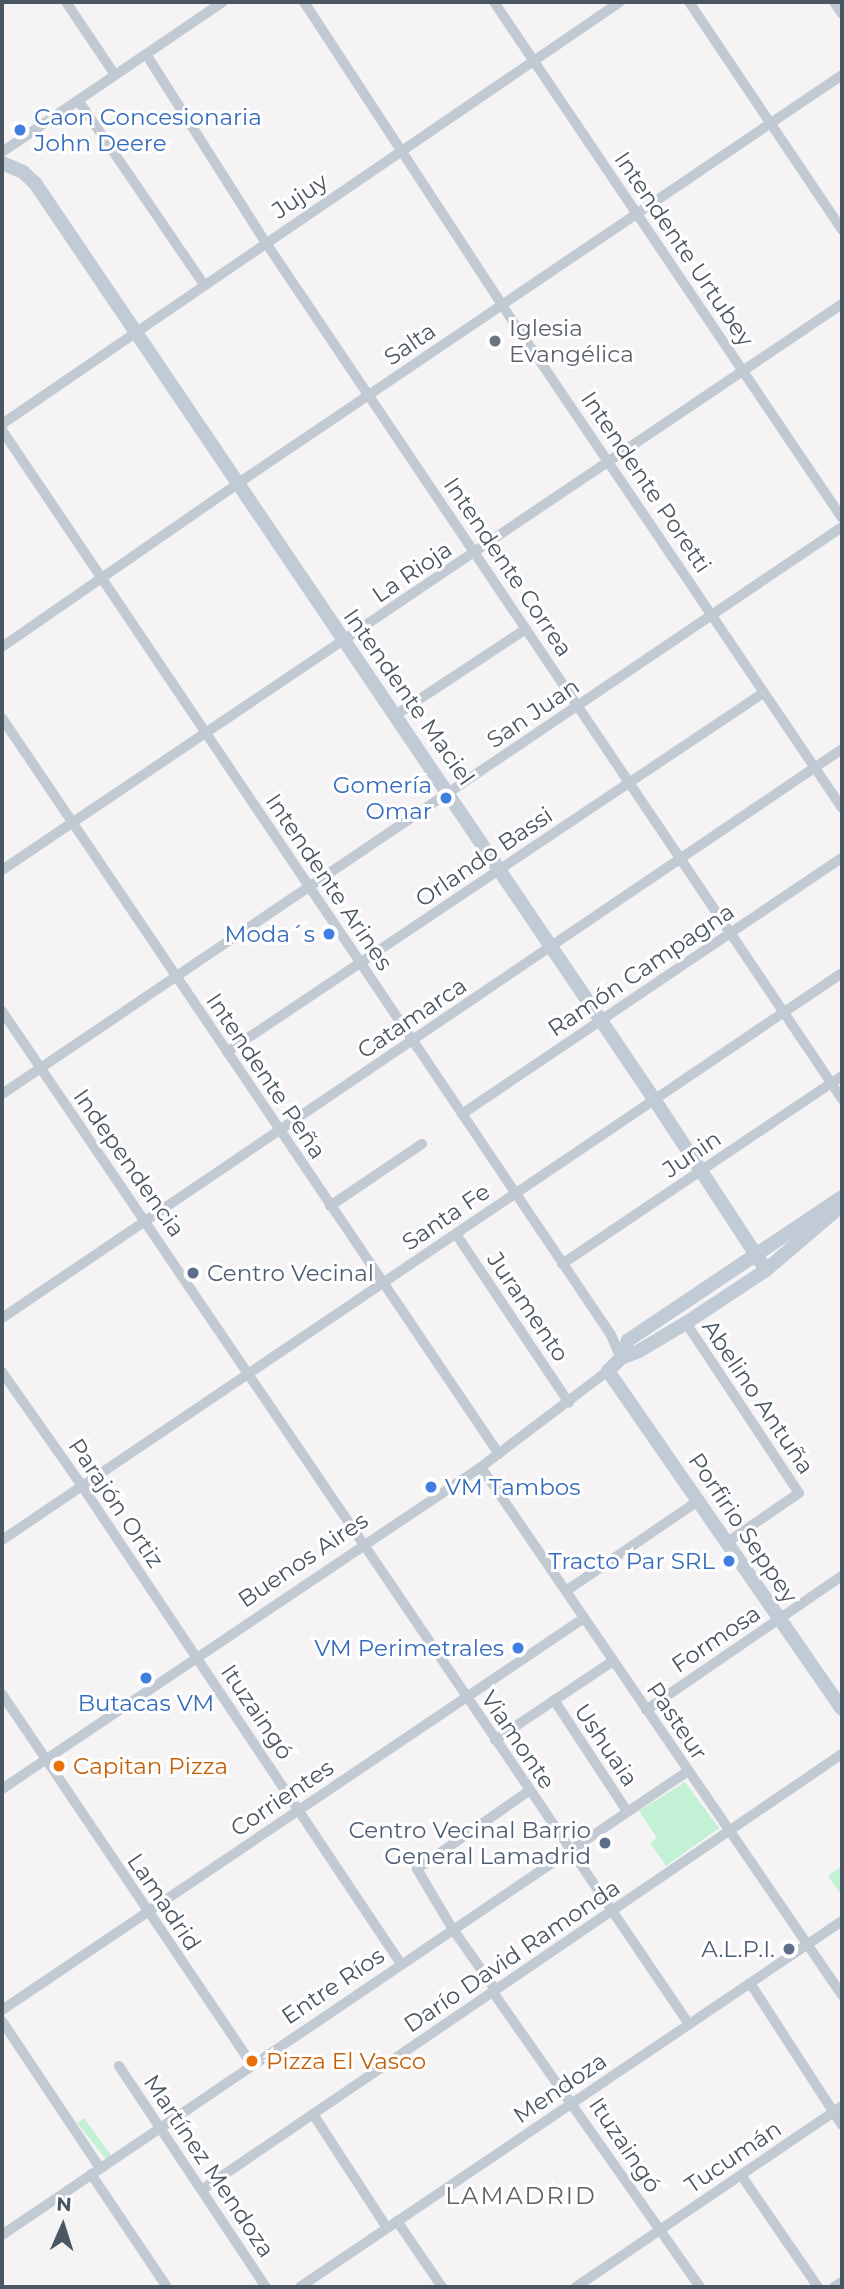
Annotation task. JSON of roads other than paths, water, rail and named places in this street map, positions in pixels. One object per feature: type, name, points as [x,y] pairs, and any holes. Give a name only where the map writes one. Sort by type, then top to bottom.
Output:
[{"type":"main road","name":"Intendente Maciel","points":[[2,163],[23,172],[35,183],[342,642],[654,1098],[766,1270]]},
{"type":"main road","name":"Buenos Aires","points":[[608,1371],[621,1358],[628,1340],[842,1197]]},
{"type":"main road","name":"Buenos Aires","points":[[621,1358],[639,1351],[766,1270],[842,1205]]},
{"type":"main road","name":"Porfirio Seppey","points":[[608,1371],[778,1620],[838,1692],[842,1709]]},
{"type":"street","points":[[66,2],[116,75]]},
{"type":"street","points":[[2,152],[223,2]]},
{"type":"street","name":"Intendente Poretti","points":[[303,2],[502,305],[842,808]]},
{"type":"street","name":"Intendente Urtubey","points":[[494,2],[842,518]]},
{"type":"street","name":"Jujuy","points":[[2,424],[620,2]]},
{"type":"street","points":[[689,2],[842,230]]},
{"type":"street","points":[[834,2],[842,14]]},
{"type":"street","name":"Intendente Correa","points":[[146,54],[266,243],[842,1099]]},
{"type":"street","name":"Salta","points":[[2,647],[237,484],[842,75]]},
{"type":"street","points":[[78,100],[204,285]]},
{"type":"street","name":"La Rioja","points":[[2,870],[842,304]]},
{"type":"street","name":"Intendente Arines","points":[[2,430],[611,1335],[621,1358]]},
{"type":"street","name":"San Juan","points":[[2,1094],[842,527]]},
{"type":"street","points":[[394,716],[526,629]]},
{"type":"street","name":"Orlando Bassi","points":[[227,1052],[763,692]]},
{"type":"street","name":"Intendente Peña","points":[[2,718],[499,1454]]},
{"type":"street","name":"Catamarca","points":[[2,1318],[842,748]]},
{"type":"street","name":"Ramón Campagna","points":[[462,1114],[842,858]]},
{"type":"street","name":"Santa Fe","points":[[2,1540],[842,973]]},
{"type":"street","name":"Independencia","points":[[2,1011],[365,1545]]},
{"type":"street","name":"Junin","points":[[562,1264],[842,1076]]},
{"type":"street","points":[[330,1206],[422,1144]]},
{"type":"street","name":"Juramento","points":[[456,1234],[569,1403]]},
{"type":"street","name":"Abelino Antuña","points":[[685,1323],[799,1493],[726,1543]]},
{"type":"street","name":"Buenos Aires","points":[[2,1789],[481,1467],[608,1371]]},
{"type":"street","name":"Parajón Ortiz","points":[[2,1372],[197,1657]]},
{"type":"street","name":"Pasteur","points":[[481,1467],[842,1996]]},
{"type":"street","points":[[566,1591],[698,1501]]},
{"type":"street","name":"Viamonte","points":[[365,1545],[689,2024]]},
{"type":"street","name":"Formosa","points":[[646,1710],[842,1576]]},
{"type":"street","name":"Corrientes","points":[[2,2010],[584,1618]]},
{"type":"street","name":"Ituzaingó","points":[[197,1657],[401,1964]]},
{"type":"street","points":[[495,1740],[612,1661]]},
{"type":"street","name":"Lamadrid","points":[[2,1694],[252,2065]]},
{"type":"street","name":"Ushuaia","points":[[554,1700],[627,1811]]},
{"type":"street","name":"Darío David Ramonda","points":[[203,2189],[842,1754]]},
{"type":"street","name":"Entre Ríos","points":[[2,2235],[452,1928],[688,1771]]},
{"type":"street","name":"Ituzaingó","points":[[529,1791],[418,1869],[452,1928],[493,1990],[699,2287]]},
{"type":"street","name":"Mendoza","points":[[300,2287],[842,1921]]},
{"type":"street","points":[[750,1983],[838,2109],[842,2125]]},
{"type":"street","points":[[2,2021],[167,2287]]},
{"type":"street","name":"Martínez Mendoza","points":[[119,2066],[266,2287]]},
{"type":"street","name":"Tucumán","points":[[576,2287],[838,2109]]},
{"type":"street","points":[[313,2114],[387,2228]]},
{"type":"street","points":[[741,2175],[818,2287]]},
{"type":"street","points":[[397,2221],[442,2287]]},
{"type":"street","points":[[834,2287],[842,2282]]},
{"type":"place","name":"Caon Concesionaria John Deere","points":[[20,130]]},
{"type":"place","name":"Iglesia Evangélica","points":[[495,341]]},
{"type":"place","name":"Gomería Omar","points":[[446,798]]},
{"type":"place","name":"Moda´s","points":[[329,934]]},
{"type":"place","name":"Centro Vecinal","points":[[193,1273]]},
{"type":"place","name":"VM Tambos","points":[[431,1487]]},
{"type":"place","name":"Tracto Par SRL","points":[[729,1561]]},
{"type":"place","name":"VM Perimetrales","points":[[518,1648]]},
{"type":"place","name":"Butacas VM","points":[[146,1678]]},
{"type":"place","name":"Capitan Pizza","points":[[59,1766]]},
{"type":"place","name":"Centro Vecinal Barrio General Lamadrid","points":[[605,1843]]},
{"type":"place","name":"A.L.P.I.","points":[[789,1949]]},
{"type":"place","name":"Pizza El Vasco","points":[[252,2061]]},
{"type":"district","name":"LAMADRID","points":[[521,2196]]}]
